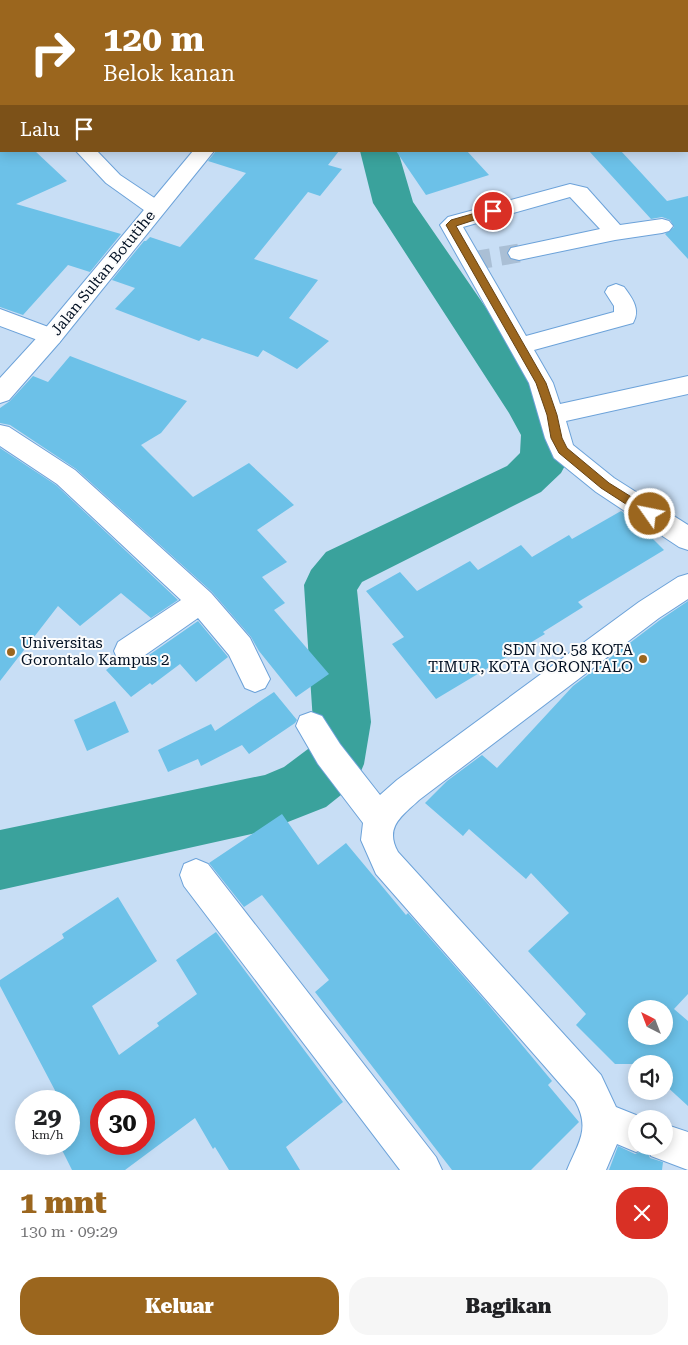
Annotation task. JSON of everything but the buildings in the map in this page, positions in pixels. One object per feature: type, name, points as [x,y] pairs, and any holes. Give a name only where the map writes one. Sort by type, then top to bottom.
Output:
[{"type":"street","points":[[87,152],[113,179],[156,208]]},
{"type":"street","name":"Jalan Sultan Botutihe","points":[[0,394],[51,337],[203,152]]},
{"type":"street","points":[[616,233],[580,192],[570,190],[454,222],[451,225],[541,383],[552,415],[556,438],[563,451],[605,486],[688,539]]},
{"type":"street","points":[[519,252],[662,226]]},
{"type":"street","points":[[520,345],[625,317],[624,306],[616,292]]},
{"type":"street","points":[[0,317],[51,337]]},
{"type":"street","points":[[552,415],[688,385]]},
{"type":"street","points":[[0,434],[66,477],[201,601],[240,647],[255,679]]},
{"type":"street","points":[[586,1170],[601,1139],[603,1120],[598,1104],[588,1088],[387,863],[378,850],[375,833],[380,819],[408,790],[649,610],[688,585]]},
{"type":"street","points":[[128,651],[201,601]]},
{"type":"street","points":[[312,726],[329,754],[380,819]]},
{"type":"street","points":[[196,874],[423,1170]]},
{"type":"street","points":[[603,1120],[628,1130]]},
{"type":"street","points":[[673,1146],[688,1151]]},
{"type":"waterway","points":[[0,860],[265,803],[305,787],[335,764],[342,722],[330,585],[344,567],[524,479],[544,460],[545,435],[528,404],[393,203],[379,152]]},
{"type":"tunnel","points":[[472,261],[519,253]]},
{"type":"place","name":"Universitas Gorontalo Kampus 2","points":[[11,652]]},
{"type":"place","name":"SDN NO. 58 KOTA TIMUR, KOTA GORONTALO","points":[[643,659]]},
{"type":"route","points":[[493,211],[454,222],[451,225],[452,230],[501,310],[541,383],[552,415],[556,438],[563,451],[605,486],[650,514]]}]
